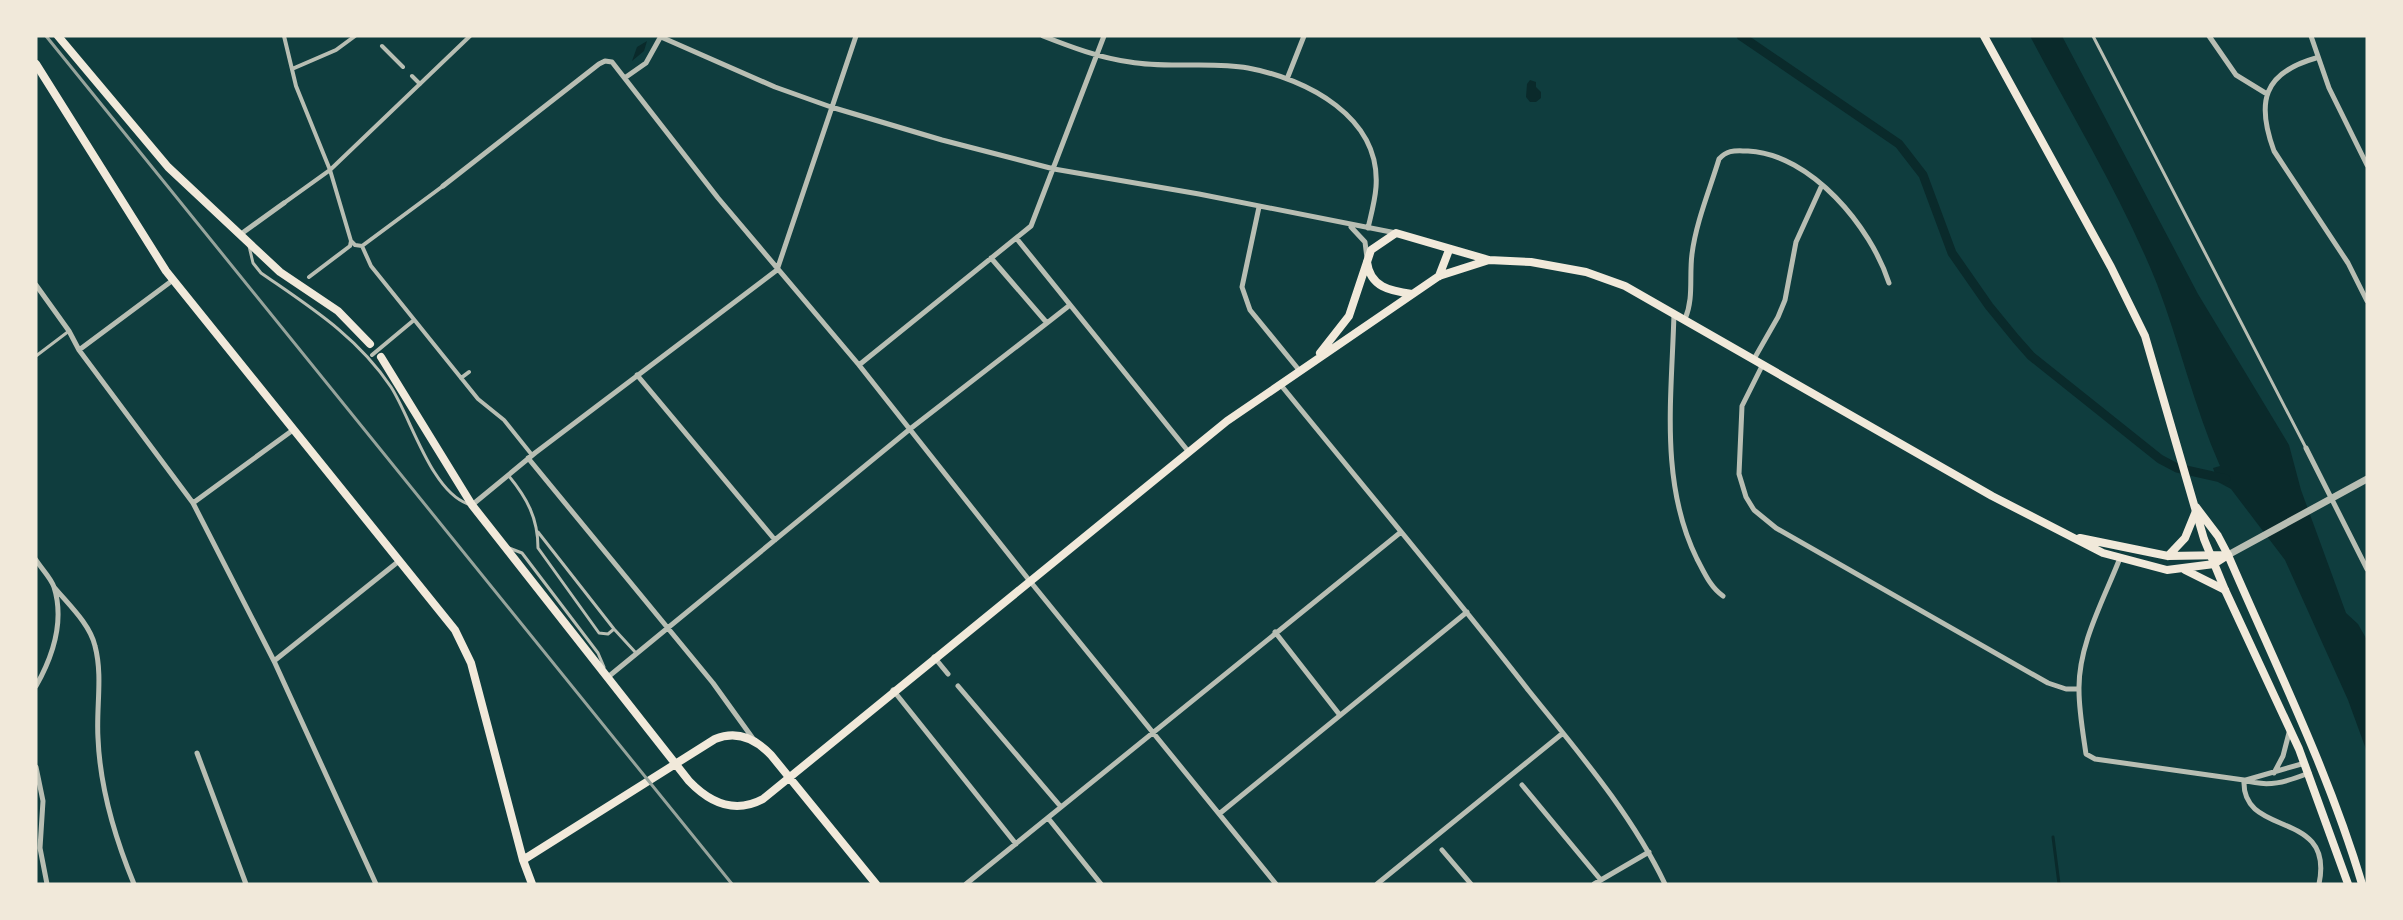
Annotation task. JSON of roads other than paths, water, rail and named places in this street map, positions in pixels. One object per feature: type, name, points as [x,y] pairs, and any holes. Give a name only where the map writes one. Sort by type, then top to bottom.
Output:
[{"type":"main road","points":[[58,36],[168,167],[290,280],[338,311],[370,344]]},
{"type":"main road","points":[[1984,36],[2131,307],[2157,372],[2187,482],[2210,554],[2305,763],[2348,884]]},
{"type":"main road","points":[[36,64],[173,280],[455,630],[467,653],[523,860],[532,884]]},
{"type":"main road","points":[[1317,357],[1349,316],[1362,281],[1367,258],[1377,244],[1396,233],[1489,260],[1531,262],[1586,272],[1625,286],[1992,496],[2120,558],[2158,568],[2183,570],[2214,564],[2228,555]]},
{"type":"main road","points":[[1439,276],[1449,250]]},
{"type":"main road","points":[[1367,258],[1371,276],[1376,282],[1391,291],[1412,294]]},
{"type":"main road","points":[[381,357],[472,505],[509,548],[689,781],[717,802],[743,807],[763,799],[893,690],[1188,451],[1317,357],[1439,276],[1489,260]]},
{"type":"main road","points":[[2196,508],[2218,536],[2228,555],[2319,763],[2351,846],[2362,884]]},
{"type":"main road","points":[[2168,556],[2185,538],[2196,508]]},
{"type":"main road","points":[[2073,537],[2168,556],[2228,555]]},
{"type":"main road","points":[[2120,558],[2125,548]]},
{"type":"main road","points":[[2183,570],[2225,590]]},
{"type":"main road","points":[[523,860],[715,739],[733,735],[755,741],[789,777],[876,884]]},
{"type":"main road","points":[[2305,763],[2319,763]]},
{"type":"main road","points":[[2309,773],[2319,763]]},
{"type":"street","points":[[284,36],[292,69],[330,170],[351,241],[355,245],[362,246],[599,64],[605,61],[612,62],[777,270],[859,365],[1029,580],[1276,884]]},
{"type":"street","points":[[292,69],[336,50],[355,36]]},
{"type":"street","points":[[241,234],[330,170],[470,36]]},
{"type":"street","points":[[626,77],[646,63],[660,36],[775,87],[831,107],[1054,169],[1199,194],[1350,226],[1396,233]]},
{"type":"street","points":[[472,505],[507,474],[777,270],[855,36]]},
{"type":"street","points":[[1043,36],[1098,55],[1131,63],[1248,68],[1287,79],[1315,91],[1341,108],[1360,128],[1375,171],[1376,187],[1368,228]]},
{"type":"street","points":[[859,365],[1025,233],[1035,219],[1104,36]]},
{"type":"street","points":[[1287,79],[1304,36]]},
{"type":"street","points":[[2209,36],[2236,75],[2267,94]]},
{"type":"street","points":[[2311,36],[2316,58],[2367,165]]},
{"type":"street","points":[[382,46],[403,68]]},
{"type":"street","points":[[2316,58],[2290,67],[2281,74],[2267,94],[2263,106],[2266,130],[2274,151],[2348,263],[2367,301]]},
{"type":"street","points":[[412,76],[420,84]]},
{"type":"street","points":[[1685,320],[1691,303],[1692,254],[1719,159],[1725,152],[1764,152],[1798,166],[1822,185],[1861,227],[1883,263],[1889,283]]},
{"type":"street","points":[[1754,359],[1785,300],[1796,242],[1822,185]]},
{"type":"street","points":[[1259,207],[1242,287],[1250,310],[1299,370]]},
{"type":"street","points":[[1350,226],[1365,242],[1367,258]]},
{"type":"street","points":[[1017,238],[1188,451]]},
{"type":"street","points":[[309,277],[350,246],[351,241]]},
{"type":"street","points":[[362,246],[371,266],[478,399],[504,420],[530,457],[713,683],[755,741]]},
{"type":"street","points":[[991,258],[1047,323]]},
{"type":"street","points":[[79,350],[173,280]]},
{"type":"street","points":[[36,285],[69,331],[79,350],[193,503],[274,661],[376,884]]},
{"type":"street","points":[[608,677],[910,429],[1070,305]]},
{"type":"street","points":[[1674,313],[1671,468],[1683,523],[1707,577],[1723,596]]},
{"type":"street","points":[[372,355],[414,320]]},
{"type":"street","points":[[1762,364],[1742,405],[1738,458],[1742,488],[1758,515],[1776,528],[2048,682],[2066,689],[2079,689]]},
{"type":"street","points":[[461,378],[469,372]]},
{"type":"street","points":[[637,375],[775,540]]},
{"type":"street","points":[[1280,384],[1563,733],[1649,852],[1665,884]]},
{"type":"street","points":[[193,503],[293,430]]},
{"type":"street","points":[[2306,448],[2330,500],[2340,514],[2367,569]]},
{"type":"street","points":[[2228,555],[2367,479]]},
{"type":"street","points":[[966,884],[1152,731],[1401,532]]},
{"type":"street","points":[[2120,558],[2091,631],[2079,689],[2086,754],[2095,759],[2244,780],[2257,785],[2282,783],[2309,773]]},
{"type":"street","points":[[36,560],[54,587],[80,618],[95,645],[99,674],[97,713],[100,765],[111,818],[134,884]]},
{"type":"street","points":[[274,661],[399,561]]},
{"type":"street","points":[[36,686],[50,662],[56,644],[58,615],[54,587]]},
{"type":"street","points":[[1219,814],[1467,612]]},
{"type":"street","points":[[1275,632],[1339,714]]},
{"type":"street","points":[[934,657],[948,674]]},
{"type":"street","points":[[958,686],[1061,807]]},
{"type":"street","points":[[893,690],[1016,844]]},
{"type":"street","points":[[2274,773],[2283,756],[2290,728]]},
{"type":"street","points":[[1377,884],[1563,733]]},
{"type":"street","points":[[197,753],[246,884]]},
{"type":"street","points":[[2244,780],[2305,763]]},
{"type":"street","points":[[36,767],[43,801],[40,848],[47,884]]},
{"type":"street","points":[[2244,780],[2244,797],[2256,813],[2285,823],[2309,838],[2320,855],[2319,884]]},
{"type":"street","points":[[1522,785],[1600,879]]},
{"type":"street","points":[[1047,818],[1101,884]]},
{"type":"street","points":[[1442,850],[1471,884]]},
{"type":"street","points":[[1594,884],[1649,852]]},
{"type":"lane","points":[[2094,36],[2306,448]]},
{"type":"lane","points":[[249,242],[253,263],[261,273],[331,320],[368,357],[392,388],[426,458],[445,486],[460,501],[472,505]]},
{"type":"lane","points":[[36,356],[69,331]]},
{"type":"lane","points":[[507,474],[529,502],[538,532],[538,548],[599,633],[608,634],[614,629]]},
{"type":"lane","points":[[538,532],[614,629],[637,654]]},
{"type":"water","points":[[2030,36],[2062,36],[2198,294],[2289,445],[2301,490],[2346,613],[2358,624],[2367,640],[2367,752],[2348,700],[2285,560],[2231,489],[2218,482],[2213,468],[2220,466],[2202,421],[2173,329],[2144,253],[2113,190]]},
{"type":"water","points":[[647,41],[644,51],[632,61],[637,47]]},
{"type":"water","points":[[1530,80],[1536,82],[1536,87],[1541,92],[1541,98],[1536,102],[1530,102],[1526,97],[1527,84]]},
{"type":"waterway","points":[[1741,36],[1899,144],[1923,175],[1952,253],[1989,306],[2031,356],[2160,459],[2177,468],[2226,479]]},
{"type":"waterway","points":[[2053,837],[2059,884]]},
{"type":"railway","points":[[46,36],[732,884]]}]
